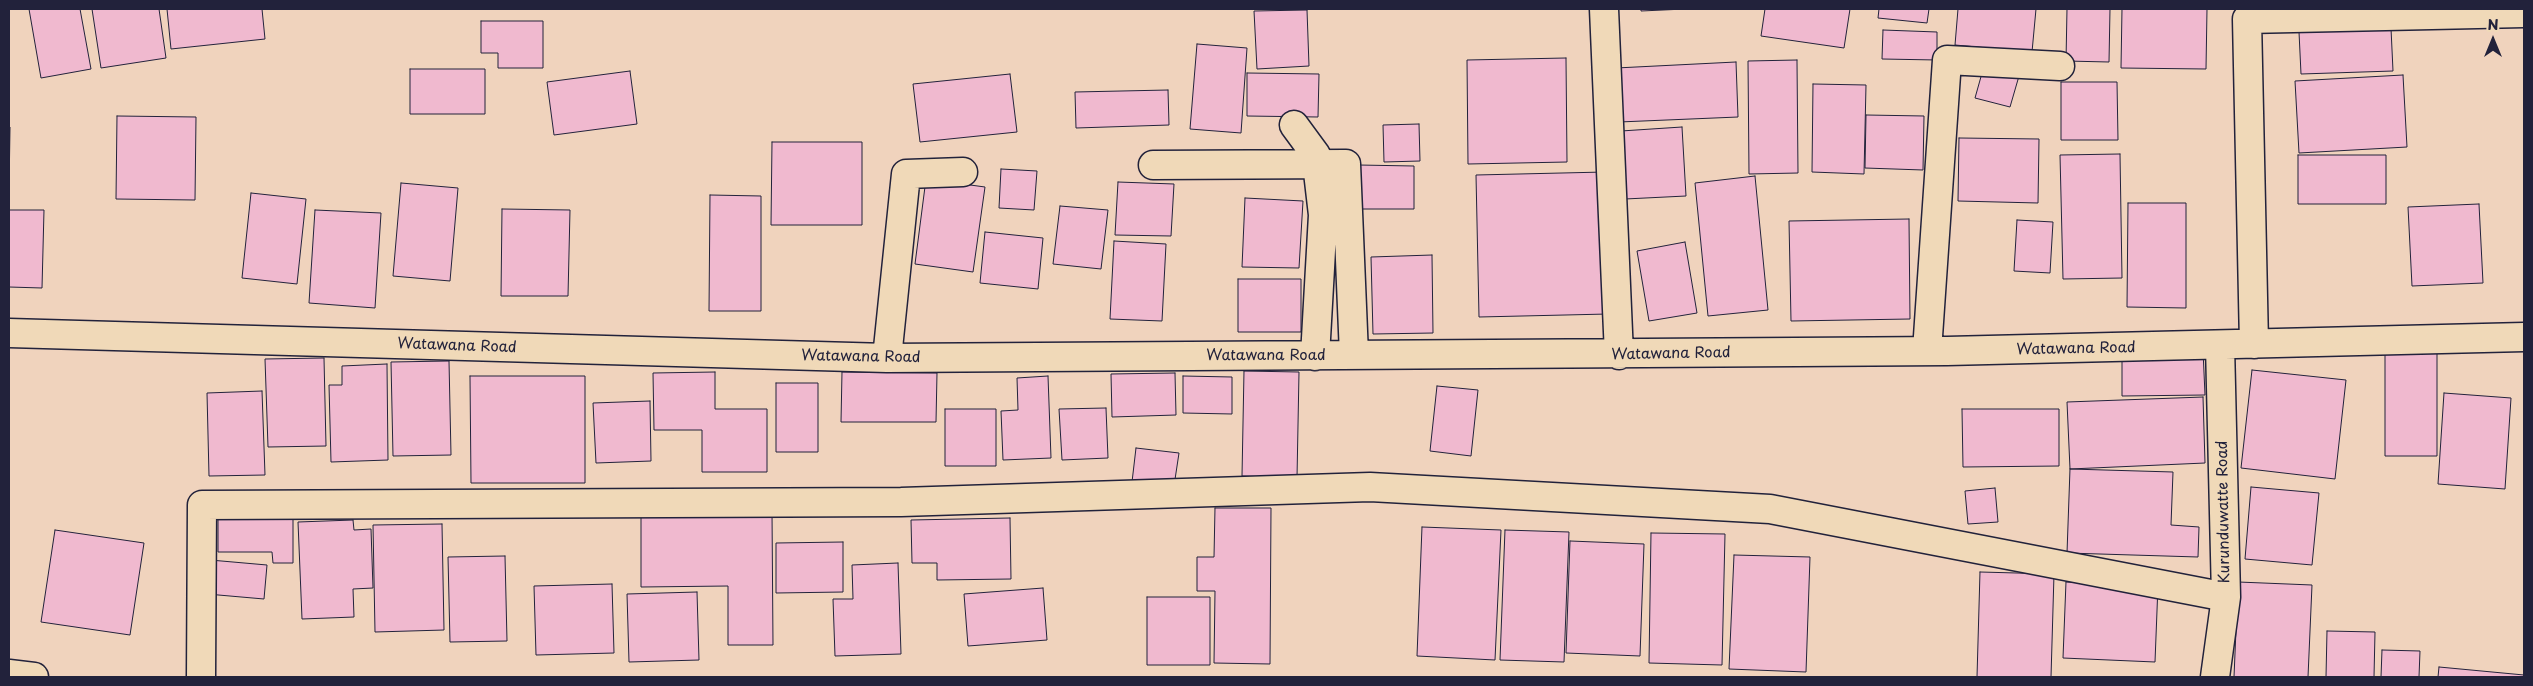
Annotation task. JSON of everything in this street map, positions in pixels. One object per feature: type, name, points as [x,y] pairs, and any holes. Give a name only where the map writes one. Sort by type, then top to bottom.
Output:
[{"type":"street","points":[[1604,9],[1620,355]]},
{"type":"street","points":[[2254,344],[2247,19],[2524,13]]},
{"type":"street","points":[[1927,351],[1948,60],[2060,66]]},
{"type":"street","points":[[1294,125],[1316,155],[1323,215],[1315,356]]},
{"type":"street","points":[[1153,165],[1346,164],[1354,356]]},
{"type":"street","points":[[887,358],[906,174],[964,172]]},
{"type":"street","name":"Watawana Road","points":[[9,333],[887,358],[1620,355],[1927,351],[2524,337]]},
{"type":"street","name":"Kurunduwatte Road","points":[[2215,677],[2226,597],[2220,345]]},
{"type":"street","points":[[201,677],[202,505],[901,502],[1370,487],[1770,509],[2226,597]]},
{"type":"street","points":[[9,674],[34,677]]},
{"type":"building","points":[[29,9],[80,9],[91,69],[41,78]]},
{"type":"building","points":[[92,9],[159,9],[166,58],[101,68]]},
{"type":"building","points":[[167,9],[262,9],[265,39],[171,49]]},
{"type":"building","points":[[1641,9],[1685,9],[1641,11]]},
{"type":"building","points":[[1765,9],[1850,9],[1844,48],[1761,36]]},
{"type":"building","points":[[1879,9],[1929,9],[1927,23],[1878,18]]},
{"type":"building","points":[[1958,9],[2036,9],[2032,52],[1955,45]]},
{"type":"building","points":[[2067,9],[2110,9],[2109,62],[2066,61]]},
{"type":"building","points":[[2122,9],[2207,9],[2206,69],[2121,68]]},
{"type":"building","points":[[1307,10],[1309,66],[1257,69],[1254,11]]},
{"type":"building","points":[[481,21],[543,21],[543,68],[498,68],[498,53],[481,53]]},
{"type":"building","points":[[2391,28],[2393,71],[2301,74],[2299,32]]},
{"type":"building","points":[[1883,30],[1937,32],[1937,60],[1882,59]]},
{"type":"building","points":[[1197,44],[1247,48],[1241,133],[1190,129]]},
{"type":"building","points":[[1566,58],[1567,162],[1468,164],[1467,60]]},
{"type":"building","points":[[1797,60],[1798,173],[1749,174],[1748,61]]},
{"type":"building","points":[[1736,62],[1738,117],[1619,122],[1616,68]]},
{"type":"building","points":[[1984,66],[2019,76],[2010,107],[1975,98]]},
{"type":"building","points":[[410,69],[485,69],[485,114],[410,114]]},
{"type":"building","points":[[630,71],[637,124],[554,135],[547,82]]},
{"type":"building","points":[[1247,73],[1319,74],[1318,117],[1247,116]]},
{"type":"building","points":[[1010,74],[1017,132],[920,142],[913,84]]},
{"type":"building","points":[[2403,75],[2407,147],[2299,153],[2295,81]]},
{"type":"building","points":[[2061,82],[2117,82],[2118,140],[2061,140]]},
{"type":"building","points":[[1813,84],[1866,85],[1864,174],[1812,172]]},
{"type":"building","points":[[1168,90],[1169,125],[1076,128],[1075,92]]},
{"type":"building","points":[[1866,115],[1924,116],[1923,170],[1865,168]]},
{"type":"building","points":[[117,116],[196,117],[195,200],[116,199]]},
{"type":"building","points":[[1419,124],[1420,161],[1384,162],[1383,125]]},
{"type":"building","points":[[9,127],[10,127],[9,191]]},
{"type":"building","points":[[1682,127],[1686,196],[1625,199],[1621,131]]},
{"type":"building","points":[[1959,138],[2039,139],[2038,203],[1958,201]]},
{"type":"building","points":[[772,142],[862,142],[862,225],[771,225]]},
{"type":"building","points":[[2120,154],[2122,278],[2063,279],[2060,155]]},
{"type":"building","points":[[2298,155],[2386,155],[2386,204],[2298,204]]},
{"type":"building","points":[[1358,165],[1414,166],[1414,209],[1358,209]]},
{"type":"building","points":[[1001,169],[1037,171],[1034,210],[999,208]]},
{"type":"building","points":[[1605,172],[1608,314],[1479,317],[1476,175]]},
{"type":"building","points":[[1755,176],[1768,310],[1708,316],[1695,183]]},
{"type":"building","points":[[926,179],[985,187],[973,272],[915,264]]},
{"type":"building","points":[[1118,182],[1174,184],[1171,236],[1115,235]]},
{"type":"building","points":[[401,183],[458,188],[450,281],[393,276]]},
{"type":"building","points":[[251,193],[306,199],[297,284],[242,278]]},
{"type":"building","points":[[710,195],[761,196],[761,311],[709,311]]},
{"type":"building","points":[[1245,198],[1303,201],[1299,268],[1242,267]]},
{"type":"building","points":[[2128,203],[2186,203],[2186,308],[2127,307]]},
{"type":"building","points":[[2479,204],[2483,283],[2412,286],[2408,207]]},
{"type":"building","points":[[1060,206],[1108,210],[1101,269],[1053,264]]},
{"type":"building","points":[[502,209],[570,210],[568,296],[501,296]]},
{"type":"building","points":[[9,210],[44,210],[42,288],[9,287]]},
{"type":"building","points":[[315,210],[381,213],[375,308],[309,303]]},
{"type":"building","points":[[1909,219],[1910,319],[1791,321],[1789,221]]},
{"type":"building","points":[[2017,220],[2053,222],[2050,273],[2014,271]]},
{"type":"building","points":[[985,232],[1043,238],[1038,289],[980,283]]},
{"type":"building","points":[[1114,241],[1166,244],[1162,321],[1110,319]]},
{"type":"building","points":[[1685,242],[1697,313],[1649,321],[1637,251]]},
{"type":"building","points":[[1432,255],[1433,333],[1373,334],[1371,257]]},
{"type":"building","points":[[1238,279],[1301,279],[1301,332],[1238,332]]},
{"type":"building","points":[[2203,350],[2205,395],[2122,396],[2122,352]]},
{"type":"building","points":[[2385,351],[2437,351],[2437,456],[2385,456]]},
{"type":"building","points":[[324,358],[326,446],[268,447],[265,359]]},
{"type":"building","points":[[449,361],[451,455],[393,456],[391,362]]},
{"type":"building","points":[[387,364],[388,460],[331,462],[329,385],[342,385],[342,366]]},
{"type":"building","points":[[2252,370],[2346,380],[2335,479],[2241,468]]},
{"type":"building","points":[[1244,371],[1299,372],[1297,478],[1242,476]]},
{"type":"building","points":[[715,372],[715,409],[767,409],[767,472],[702,472],[702,430],[654,430],[653,373]]},
{"type":"building","points":[[842,372],[937,373],[936,422],[841,422]]},
{"type":"building","points":[[1175,373],[1176,415],[1112,417],[1111,374]]},
{"type":"building","points":[[470,376],[585,376],[585,483],[471,483]]},
{"type":"building","points":[[1048,376],[1051,458],[1003,460],[1001,411],[1018,410],[1017,378]]},
{"type":"building","points":[[1183,376],[1232,377],[1232,414],[1183,413]]},
{"type":"building","points":[[776,383],[818,383],[818,452],[776,452]]},
{"type":"building","points":[[1437,386],[1478,390],[1471,456],[1430,451]]},
{"type":"building","points":[[262,391],[265,475],[209,476],[207,393]]},
{"type":"building","points":[[2444,393],[2511,398],[2505,489],[2438,484]]},
{"type":"building","points":[[2203,397],[2205,463],[2070,469],[2067,402]]},
{"type":"building","points":[[650,401],[651,461],[596,463],[593,403]]},
{"type":"building","points":[[1106,408],[1108,458],[1062,460],[1059,409]]},
{"type":"building","points":[[945,409],[996,409],[996,466],[945,466]]},
{"type":"building","points":[[1962,409],[2059,409],[2059,466],[1963,467]]},
{"type":"building","points":[[1136,448],[1179,453],[1174,486],[1132,482]]},
{"type":"building","points":[[2070,469],[2173,472],[2171,525],[2199,527],[2198,557],[2067,553]]},
{"type":"building","points":[[2251,487],[2319,493],[2312,565],[2245,559]]},
{"type":"building","points":[[1995,488],[1998,522],[1968,524],[1965,491]]},
{"type":"building","points":[[1215,508],[1271,508],[1270,664],[1214,663],[1215,591],[1197,591],[1197,557],[1214,557]]},
{"type":"building","points":[[772,510],[773,645],[728,645],[728,586],[641,587],[641,511]]},
{"type":"building","points":[[293,518],[293,563],[273,563],[272,552],[218,552],[218,519]]},
{"type":"building","points":[[1010,518],[1011,579],[937,580],[937,563],[912,563],[911,520]]},
{"type":"building","points":[[353,520],[354,530],[371,529],[373,588],[353,589],[354,617],[302,619],[298,522]]},
{"type":"building","points":[[442,524],[444,630],[375,632],[373,525]]},
{"type":"building","points":[[1422,527],[1501,530],[1495,660],[1417,656]]},
{"type":"building","points":[[55,530],[144,543],[130,635],[41,622]]},
{"type":"building","points":[[1505,530],[1569,532],[1564,662],[1500,660]]},
{"type":"building","points":[[1651,533],[1725,534],[1722,665],[1649,663]]},
{"type":"building","points":[[1570,541],[1644,544],[1640,656],[1566,653]]},
{"type":"building","points":[[843,542],[843,592],[776,593],[776,543]]},
{"type":"building","points":[[1734,555],[1810,557],[1806,672],[1729,669]]},
{"type":"building","points":[[505,556],[507,641],[450,642],[448,557]]},
{"type":"building","points":[[210,560],[267,565],[264,599],[207,594]]},
{"type":"building","points":[[898,563],[901,654],[835,656],[833,599],[853,599],[852,565]]},
{"type":"building","points":[[1980,572],[2054,574],[2051,677],[1977,677]]},
{"type":"building","points":[[2066,582],[2158,585],[2155,662],[2063,658]]},
{"type":"building","points":[[2238,582],[2312,585],[2308,677],[2234,677]]},
{"type":"building","points":[[612,584],[614,653],[536,655],[534,586]]},
{"type":"building","points":[[1043,588],[1047,640],[968,646],[964,594]]},
{"type":"building","points":[[697,592],[699,660],[629,662],[627,594]]},
{"type":"building","points":[[1147,597],[1210,597],[1210,665],[1147,665]]},
{"type":"building","points":[[2327,631],[2375,632],[2374,677],[2326,677]]},
{"type":"building","points":[[2382,650],[2420,651],[2419,677],[2381,677]]},
{"type":"building","points":[[2439,667],[2524,675],[2524,677],[2438,677]]}]
